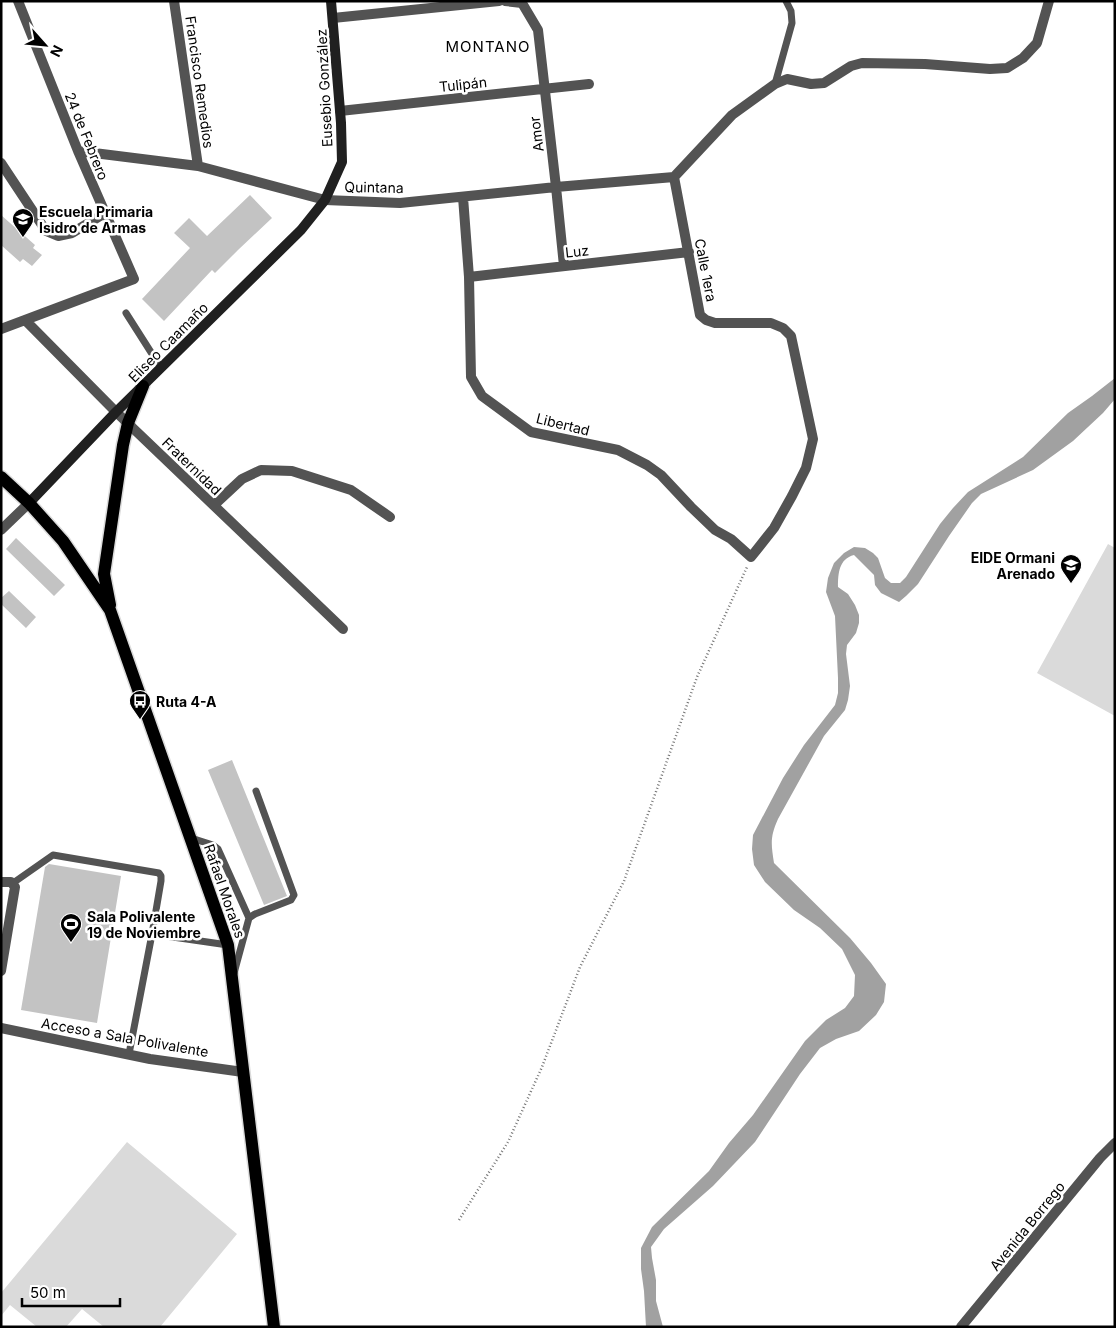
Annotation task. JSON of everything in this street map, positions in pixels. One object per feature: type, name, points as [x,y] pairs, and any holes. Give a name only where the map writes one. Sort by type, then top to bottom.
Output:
[{"type":"main road","name":"Eusebio González","points":[[325,200],[342,162],[331,1]]},
{"type":"main road","name":"Eliseo Caamaño","points":[[29,503],[116,412],[301,230],[325,200]]},
{"type":"main road","points":[[110,610],[104,574],[123,445],[128,423],[143,386]]},
{"type":"main road","name":"Rafael Morales","points":[[1,477],[29,503],[63,541],[110,610],[228,945],[274,1327]]},
{"type":"street","name":"24 de Febrero","points":[[18,1],[78,151],[134,279],[25,320]]},
{"type":"street","name":"Francisco Remedios","points":[[174,1],[198,166]]},
{"type":"street","points":[[333,18],[499,1]]},
{"type":"street","name":"Amor","points":[[505,1],[522,3],[538,30],[564,266]]},
{"type":"street","points":[[674,177],[732,115],[775,84],[787,80],[824,84],[852,66],[862,63],[925,64],[990,69],[1007,68],[1023,58],[1037,43],[1049,1]]},
{"type":"street","name":"Tulipán","points":[[340,111],[589,84]]},
{"type":"street","name":"Quintana","points":[[78,151],[198,166],[325,200],[400,203],[674,177]]},
{"type":"street","points":[[1,163],[46,231],[58,236],[72,233],[105,213]]},
{"type":"street","name":"Calle 1era","points":[[674,177],[700,315],[706,320],[715,323],[771,323],[783,328],[791,336],[813,439],[806,468],[792,496],[774,528],[751,558]]},
{"type":"street","name":"Libertad","points":[[463,197],[468,277],[470,377],[482,396],[532,432],[618,450],[647,465],[660,474],[715,530],[731,539],[751,558]]},
{"type":"street","name":"Luz","points":[[468,277],[689,252]]},
{"type":"street","points":[[1,329],[25,320]]},
{"type":"street","name":"Fraternidad","points":[[25,320],[116,412],[344,629]]},
{"type":"street","points":[[214,505],[242,479],[260,470],[292,470],[351,490],[390,517]]},
{"type":"street","points":[[1,530],[29,503]]},
{"type":"street","points":[[1,882],[13,883],[15,886],[1,972]]},
{"type":"street","name":"Acceso a Sala Polivalente","points":[[1,1028],[150,1059],[243,1072]]},
{"type":"street","name":"Avenida Borrego","points":[[960,1327],[1100,1158],[1115,1143]]},
{"type":"lane","points":[[775,84],[792,23],[791,11],[786,1]]},
{"type":"lane","points":[[126,313],[161,368]]},
{"type":"lane","points":[[249,918],[291,900],[294,895],[256,791]]},
{"type":"lane","points":[[190,838],[213,845],[218,850],[249,918],[232,980]]},
{"type":"lane","points":[[13,883],[53,855],[159,873],[161,881],[152,934],[128,1054]]},
{"type":"lane","points":[[152,934],[228,945]]},
{"type":"path","points":[[459,1220],[508,1142],[542,1067],[580,967],[624,881],[697,677],[751,558]]},
{"type":"shaded area","points":[[1115,378],[1115,399],[1073,441],[1033,470],[981,494],[972,503],[918,584],[899,602],[881,593],[875,585],[874,575],[854,555],[845,560],[840,567],[838,587],[848,594],[859,615],[856,633],[847,645],[846,654],[850,686],[848,700],[845,710],[824,736],[778,819],[772,836],[772,851],[774,863],[850,938],[871,963],[886,984],[884,1002],[876,1015],[859,1031],[836,1039],[820,1048],[800,1074],[755,1142],[713,1186],[664,1229],[651,1247],[656,1280],[656,1301],[663,1327],[646,1327],[641,1248],[652,1227],[709,1171],[729,1143],[753,1115],[805,1041],[826,1020],[845,1008],[854,996],[855,975],[842,949],[820,928],[794,910],[765,882],[754,865],[752,849],[753,835],[783,778],[804,745],[835,705],[838,693],[838,678],[835,616],[826,592],[828,578],[834,563],[844,553],[854,547],[865,548],[878,558],[885,578],[891,583],[900,583],[906,577],[940,524],[968,492],[1023,457],[1068,413]]},
{"type":"shaded area","points":[[1108,544],[1115,548],[1115,716],[1037,673]]},
{"type":"shaded area","points":[[127,1142],[237,1234],[160,1327],[104,1327],[82,1309],[66,1327],[37,1327],[10,1305],[1,1316],[1,1293]]},
{"type":"building","points":[[250,195],[272,218],[215,273],[212,270],[164,321],[142,299],[190,248],[174,233],[189,218],[207,236]]},
{"type":"building","points":[[1,215],[35,245],[33,248],[42,255],[32,266],[23,259],[20,262],[1,245]]},
{"type":"building","points":[[16,538],[65,585],[54,596],[6,549]]},
{"type":"building","points":[[9,591],[36,617],[26,628],[1,604],[1,598]]},
{"type":"building","points":[[232,760],[287,896],[264,905],[208,770]]},
{"type":"building","name":"Sala Polivalente 19 de Noviembre","points":[[49,864],[121,876],[97,1023],[21,1010],[45,867]]},
{"type":"place","name":"Escuela Primaria Isidro de Armas","points":[[23,238]]},
{"type":"place","name":"EIDE Ormani Arenado","points":[[1071,584]]},
{"type":"place","name":"Ruta 4-A","points":[[140,720]]},
{"type":"place","name":"Sala Polivalente 19 de Noviembre","points":[[71,943]]},
{"type":"district","name":"MONTANO","points":[[488,46]]}]
